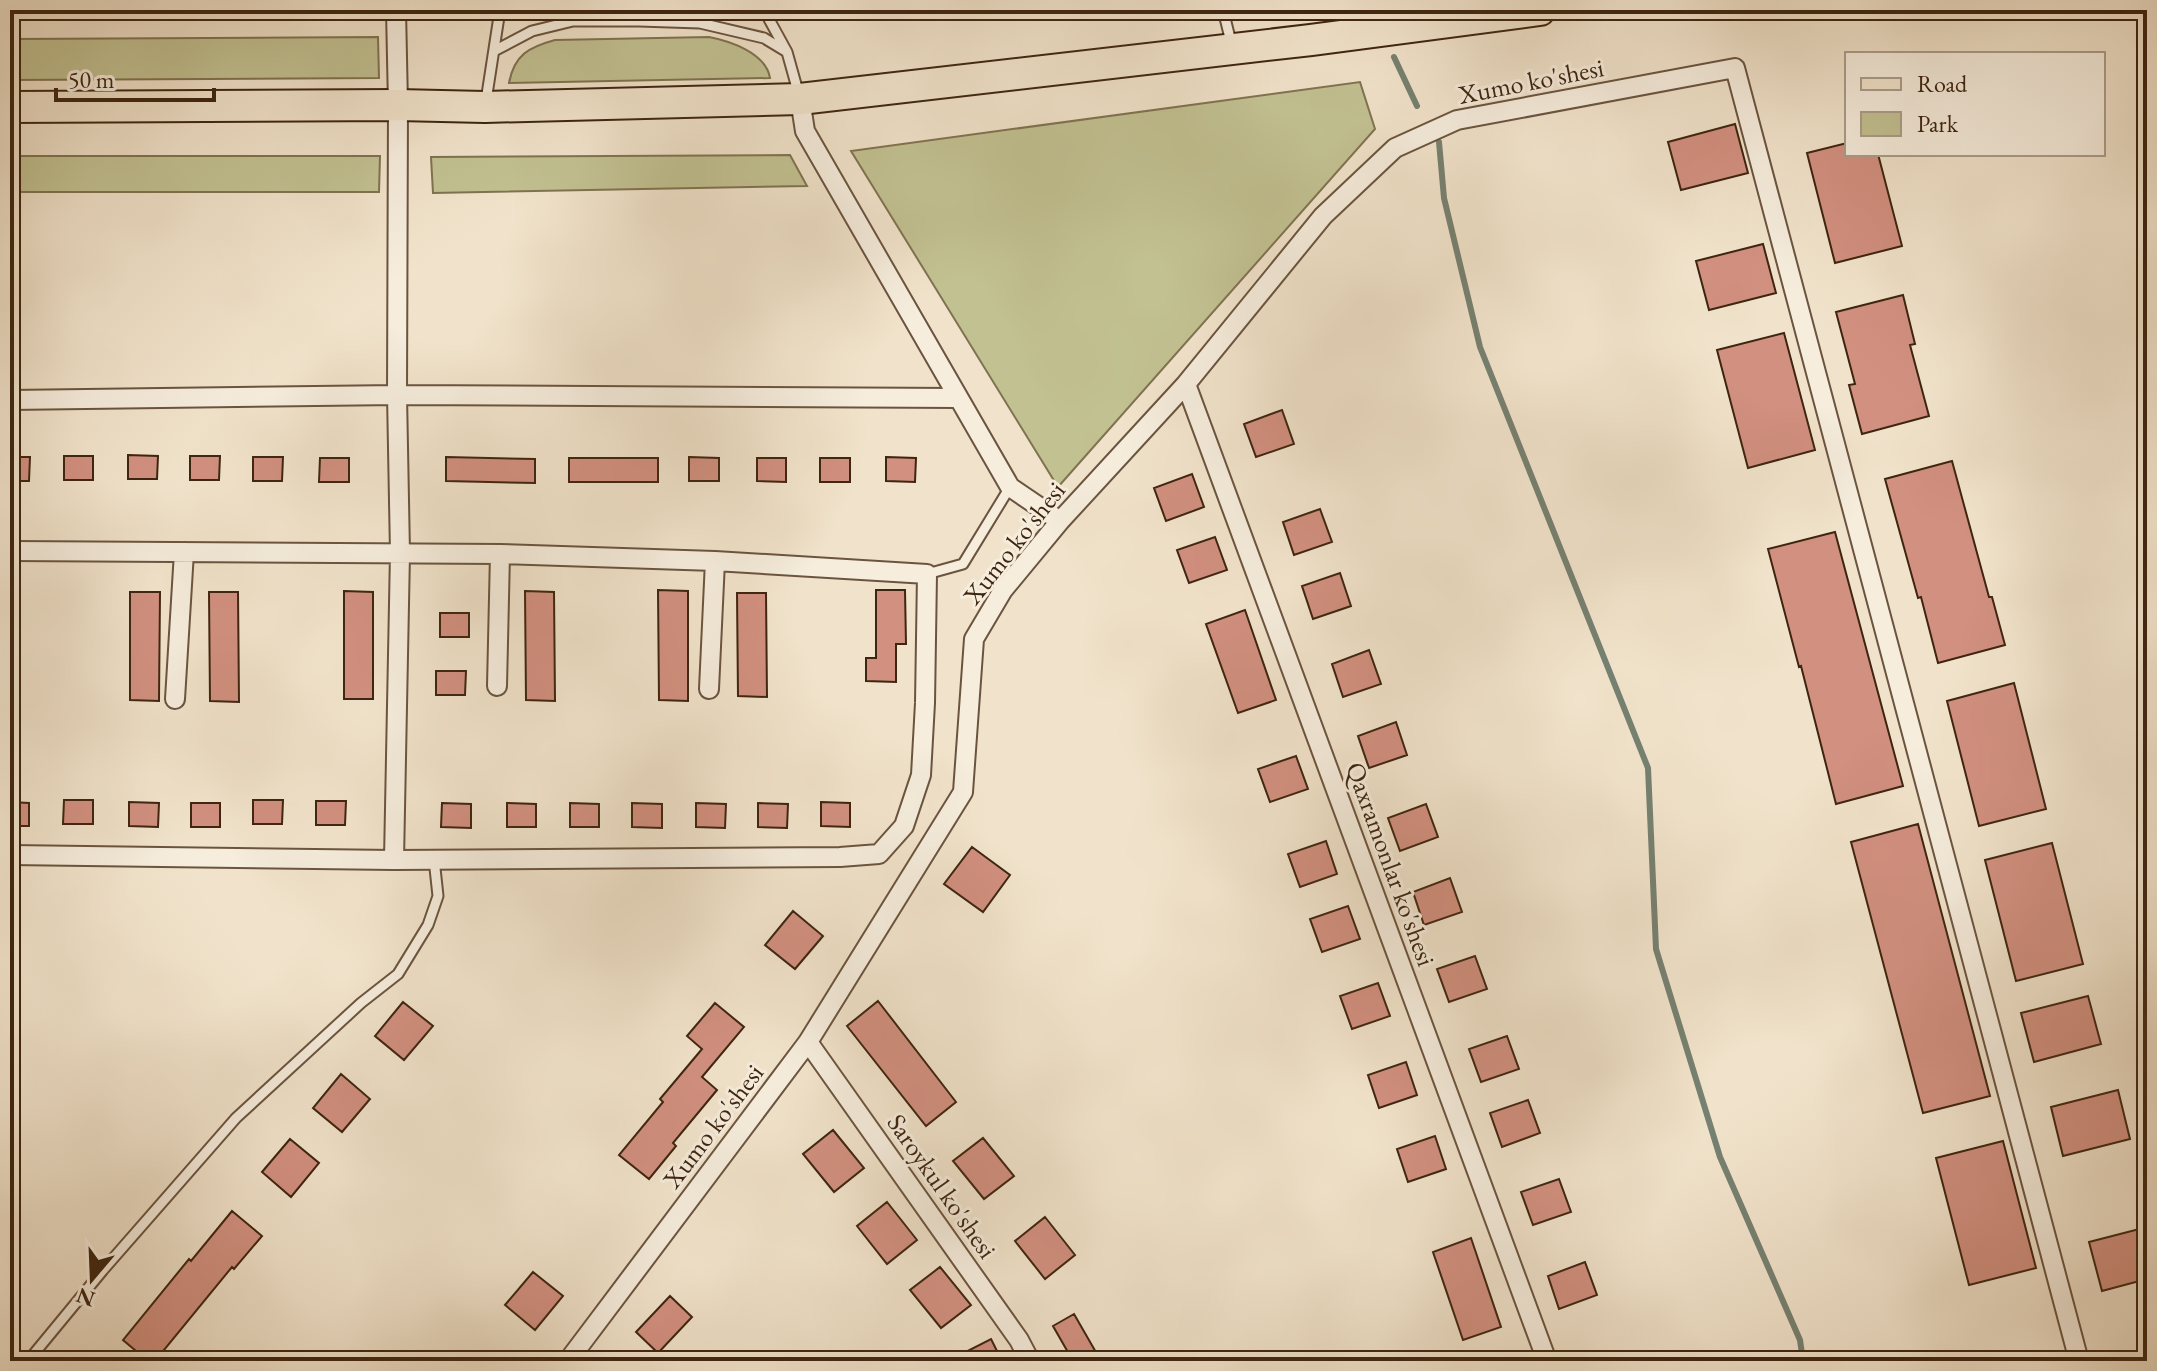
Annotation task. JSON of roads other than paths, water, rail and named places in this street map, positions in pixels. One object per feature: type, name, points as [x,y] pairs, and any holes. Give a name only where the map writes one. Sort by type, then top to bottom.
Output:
[{"type":"main road","points":[[10,107],[485,107],[800,99],[1232,49],[1359,22],[1540,10]]},
{"type":"street","points":[[394,860],[400,553],[396,10]]},
{"type":"street","name":"Xumo ko'shesi","points":[[568,1361],[808,1042],[963,792],[974,639],[1003,590],[1060,521],[1186,384],[1323,216],[1395,148],[1457,120],[1735,68],[2079,1361]]},
{"type":"street","points":[[800,99],[805,131],[1010,487],[1060,521]]},
{"type":"street","name":"Qaxramonlar ko'shesi","points":[[1186,384],[1547,1361]]},
{"type":"street","points":[[10,400],[397,395],[958,398]]},
{"type":"street","points":[[10,551],[500,554],[715,561],[927,574],[921,775],[904,826],[879,854],[840,857],[394,860],[10,855]]},
{"type":"street","points":[[175,699],[184,552]]},
{"type":"street","points":[[497,686],[500,554]]},
{"type":"street","points":[[709,689],[715,561]]},
{"type":"street","name":"Saroykul ko'shesi","points":[[808,1042],[1019,1340],[1030,1361]]},
{"type":"lane","points":[[485,107],[500,10]]},
{"type":"lane","points":[[764,10],[787,52],[800,99]]},
{"type":"lane","points":[[1223,10],[1232,49]]},
{"type":"lane","points":[[494,51],[532,31],[573,21],[639,21],[700,23],[764,38],[787,52]]},
{"type":"lane","points":[[927,574],[963,564],[1010,487]]},
{"type":"lane","points":[[28,1361],[236,1118],[361,1003],[398,974],[428,925],[438,896],[434,859]]},
{"type":"lane","points":[[2120,1361],[2147,1354]]},
{"type":"waterway","points":[[1394,57],[1417,106]]},
{"type":"waterway","points":[[1439,142],[1444,198],[1480,347],[1648,768],[1656,949],[1720,1157],[1800,1340],[1803,1361]]}]
